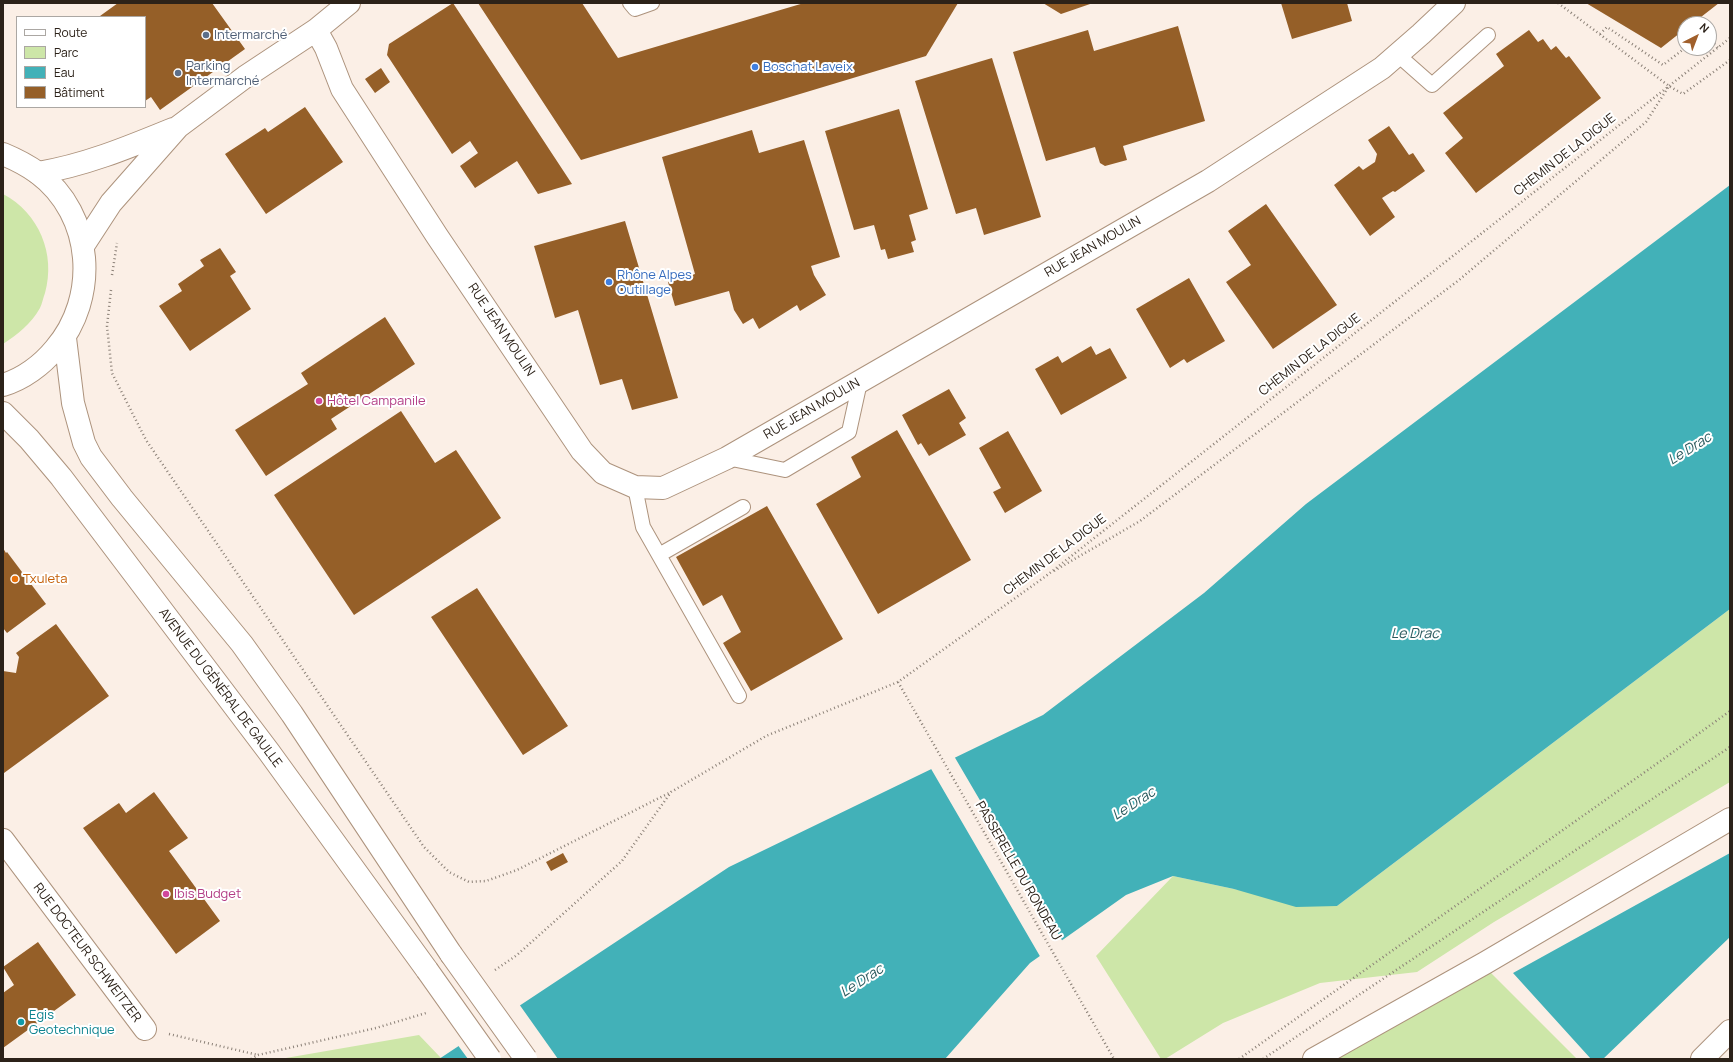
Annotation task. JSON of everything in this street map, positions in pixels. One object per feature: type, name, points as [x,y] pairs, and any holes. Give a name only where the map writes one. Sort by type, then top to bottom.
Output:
[{"type":"main road","points":[[83,246],[111,203],[178,127],[245,77],[316,30],[349,3]]},
{"type":"main road","name":"RUE JEAN MOULIN","points":[[316,30],[326,48],[342,89],[582,451],[603,473],[635,487],[663,488],[727,458],[1208,181],[1382,68],[1454,3]]},
{"type":"main road","points":[[38,173],[66,169],[106,156],[178,127]]},
{"type":"main road","points":[[3,154],[19,161],[38,173],[54,188],[67,205],[77,225],[83,246],[86,270],[83,294],[76,317],[65,338],[48,358],[28,373],[3,385]]},
{"type":"main road","points":[[65,338],[72,403],[84,443],[91,457],[122,498],[200,591],[251,657],[292,714],[451,954],[526,1059]]},
{"type":"main road","name":"AVENUE DU GÉNÉRAL DE GAULLE","points":[[3,413],[29,439],[61,477],[269,752],[490,1059]]},
{"type":"main road","points":[[1314,1059],[1485,963],[1730,819]]},
{"type":"main road","name":"RUE DOCTEUR SCHWEITZER","points":[[3,840],[29,877],[145,1029]]},
{"type":"main road","points":[[1704,1057],[1730,1031]]},
{"type":"lane","points":[[630,3],[634,8],[652,3]]},
{"type":"lane","points":[[1398,55],[1432,85],[1488,35]]},
{"type":"lane","points":[[727,458],[785,470],[849,432],[860,382]]},
{"type":"lane","points":[[635,487],[643,527],[739,696]]},
{"type":"lane","points":[[659,555],[743,507]]},
{"type":"path","points":[[1558,3],[1669,86],[1683,94],[1730,60]]},
{"type":"path","points":[[1600,34],[1607,27],[1663,65],[1677,54]]},
{"type":"path","name":"CHEMIN DE LA DIGUE","points":[[111,287],[107,326],[112,373],[146,440],[424,846],[449,872],[469,882],[486,881],[517,870],[671,792],[766,736],[898,682],[1046,576],[1730,38]]},
{"type":"path","points":[[1046,576],[1140,521],[1459,280],[1646,122],[1669,86]]},
{"type":"path","points":[[111,280],[117,242]]},
{"type":"path","name":"PASSERELLE DU RONDEAU","points":[[898,682],[1114,1059]]},
{"type":"path","points":[[1239,1059],[1669,756],[1730,711]]},
{"type":"path","points":[[1263,1059],[1730,747]]},
{"type":"path","points":[[492,972],[517,955],[622,861],[671,792]]},
{"type":"path","points":[[251,1059],[258,1055],[376,1028],[427,1012]]},
{"type":"path","points":[[145,1029],[258,1055]]},
{"type":"green space","points":[[3,194],[16,202],[26,212],[35,223],[42,236],[48,264],[48,278],[40,308],[33,319],[3,344]]},
{"type":"green space","points":[[1730,609],[1730,782],[1494,922],[1417,972],[1320,983],[1223,1023],[1165,1059],[1161,1059],[1096,956],[1173,876],[1234,889],[1337,906]]},
{"type":"green space","points":[[1489,971],[1577,1059],[1334,1059]]},
{"type":"green space","points":[[419,1035],[441,1058],[280,1059]]},
{"type":"water","name":"Le Drac","points":[[1730,185],[1730,609],[1337,906],[1296,907],[1234,889],[1173,876],[1126,895],[1030,963],[945,1059],[439,1059],[729,867],[1043,715],[1204,593],[1306,504]]},
{"type":"water","points":[[1730,853],[1730,937],[1603,1059],[1591,1059],[1513,973]]},
{"type":"pier","points":[[954,756],[1063,942],[1041,958],[930,767]]},
{"type":"pier","points":[[519,1004],[558,1059],[468,1059],[457,1044]]},
{"type":"building","name":"Parking Intermarché","points":[[118,3],[212,3],[245,49],[160,110],[151,97],[146,100],[146,16],[100,16]]},
{"type":"building","points":[[453,3],[572,184],[538,194],[517,161],[475,188],[460,166],[478,153],[470,141],[452,154],[387,55],[389,44]]},
{"type":"building","points":[[478,3],[582,3],[618,58],[804,3],[958,3],[926,56],[581,160]]},
{"type":"building","points":[[1043,3],[1093,3],[1061,14]]},
{"type":"building","points":[[1281,3],[1347,3],[1352,21],[1292,39]]},
{"type":"building","points":[[1586,3],[1719,3],[1702,16],[1677,16],[1677,35],[1661,48]]},
{"type":"building","points":[[1178,26],[1205,121],[1123,146],[1127,160],[1105,166],[1100,163],[1095,147],[1046,161],[1013,52],[1088,30],[1094,51]]},
{"type":"building","points":[[1529,30],[1538,42],[1543,39],[1551,50],[1556,46],[1566,58],[1569,56],[1601,98],[1476,193],[1445,153],[1463,138],[1443,113],[1504,66],[1496,54]]},
{"type":"building","points":[[992,58],[1041,217],[984,235],[976,208],[956,214],[915,81]]},
{"type":"building","points":[[381,68],[390,82],[375,93],[365,79]]},
{"type":"building","points":[[305,107],[343,162],[266,214],[225,154],[265,128],[268,132]]},
{"type":"building","points":[[899,109],[928,209],[909,215],[916,240],[911,242],[914,252],[888,259],[885,249],[881,250],[874,225],[854,230],[825,131]]},
{"type":"building","points":[[1389,126],[1409,155],[1413,153],[1425,171],[1395,192],[1393,191],[1382,198],[1395,217],[1370,236],[1334,185],[1359,166],[1363,170],[1375,162],[1377,154],[1368,140]]},
{"type":"building","points":[[752,130],[759,153],[804,140],[840,257],[811,266],[814,275],[826,295],[800,311],[797,305],[759,329],[753,318],[743,324],[734,310],[729,291],[675,306],[668,282],[695,274],[662,157]]},
{"type":"building","points":[[1266,204],[1337,305],[1273,349],[1226,282],[1251,265],[1228,231]]},
{"type":"building","points":[[625,221],[678,398],[632,410],[622,379],[600,385],[578,310],[555,318],[534,246]]},
{"type":"building","points":[[220,248],[236,272],[230,276],[251,309],[190,351],[159,306],[182,291],[178,284],[204,266],[200,260]]},
{"type":"building","points":[[1189,278],[1225,341],[1187,363],[1184,359],[1170,368],[1136,309]]},
{"type":"building","name":"Hôtel Campanile","points":[[385,317],[415,364],[331,419],[337,429],[266,476],[235,430],[308,384],[301,373]]},
{"type":"building","points":[[1091,346],[1096,355],[1110,348],[1127,378],[1061,415],[1035,369],[1058,356],[1062,363]]},
{"type":"building","points":[[949,389],[966,418],[959,423],[966,435],[929,456],[921,443],[918,445],[902,415]]},
{"type":"building","points":[[401,411],[435,463],[456,450],[501,518],[354,615],[274,495]]},
{"type":"building","points":[[897,430],[971,560],[878,614],[816,504],[861,477],[851,457]]},
{"type":"building","points":[[1008,431],[1042,491],[1005,513],[993,492],[1001,488],[979,448]]},
{"type":"building","points":[[767,506],[843,639],[751,691],[723,643],[741,632],[722,595],[703,606],[676,557]]},
{"type":"building","name":"Txuleta","points":[[3,548],[46,604],[7,633],[3,628]]},
{"type":"building","points":[[477,588],[568,726],[523,755],[431,617]]},
{"type":"building","points":[[56,624],[109,696],[4,773],[3,671],[16,673],[19,657],[16,653]]},
{"type":"building","name":"Ibis Budget","points":[[154,792],[188,838],[169,851],[220,921],[176,954],[83,828],[119,803],[126,813]]},
{"type":"building","points":[[563,853],[568,862],[551,871],[546,862]]},
{"type":"building","name":"Egis Geotechnique","points":[[38,942],[76,995],[3,1048],[3,993],[14,985],[3,967]]},
{"type":"place","name":"Intermarché","points":[[206,35]]},
{"type":"place","name":"Boschat Laveix","points":[[755,67]]},
{"type":"place","name":"Parking Intermarché","points":[[178,73]]},
{"type":"place","name":"Rhône Alpes Outillage","points":[[609,282]]},
{"type":"place","name":"Hôtel Campanile","points":[[319,401]]},
{"type":"place","name":"Txuleta","points":[[15,579]]},
{"type":"place","name":"Ibis Budget","points":[[166,894]]},
{"type":"place","name":"Egis Geotechnique","points":[[21,1022]]}]
